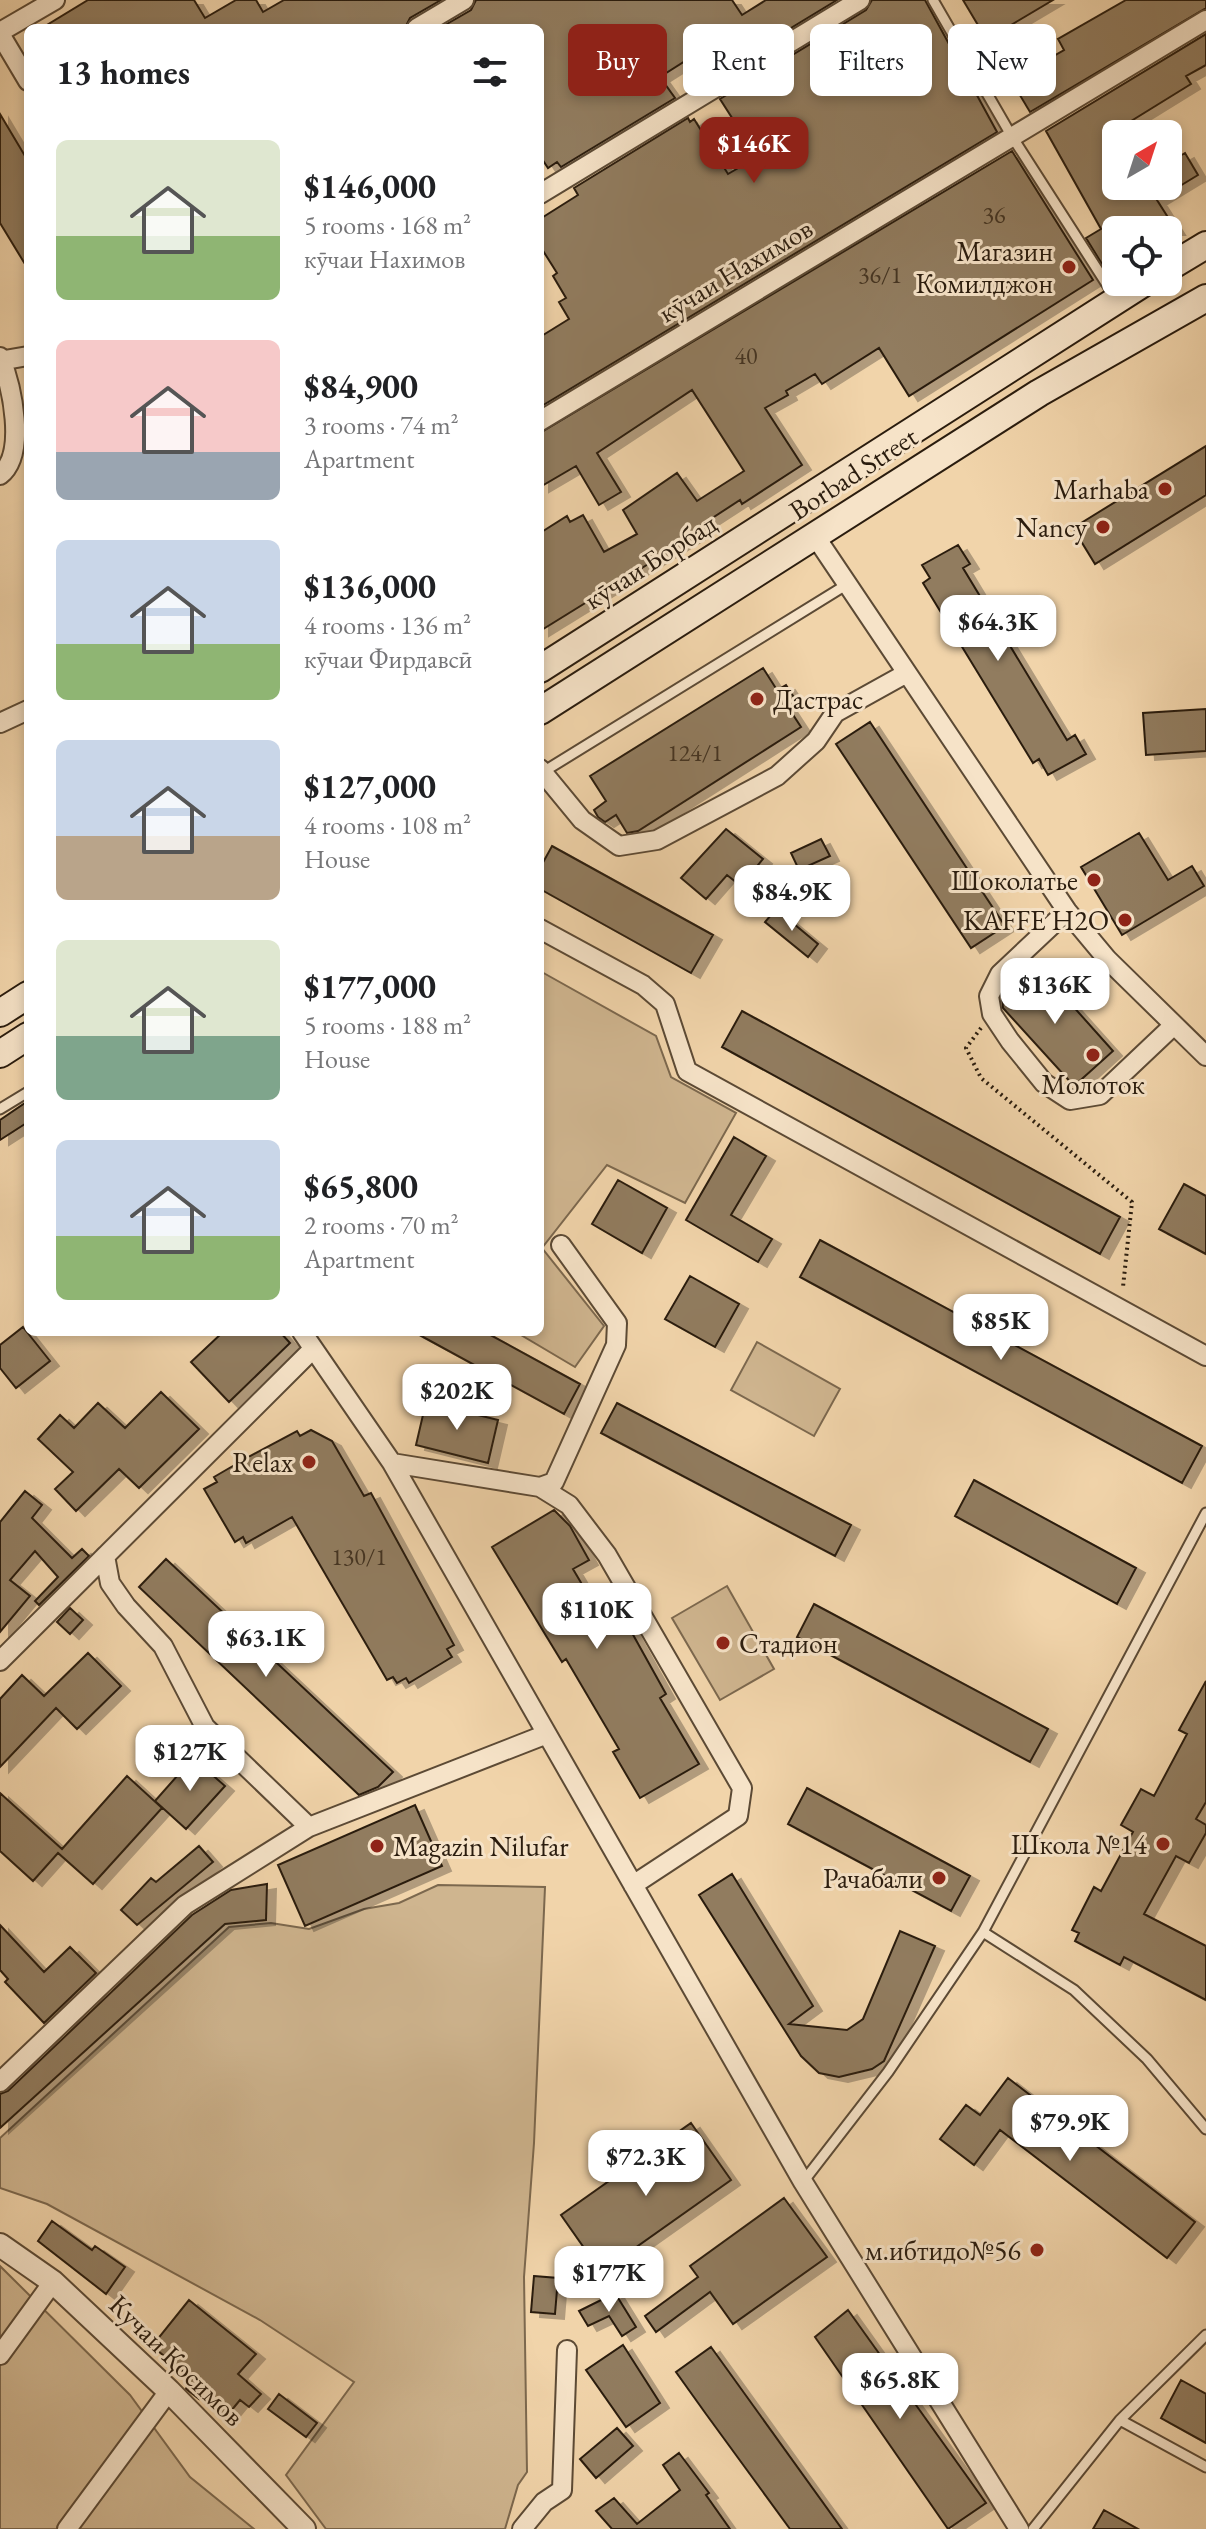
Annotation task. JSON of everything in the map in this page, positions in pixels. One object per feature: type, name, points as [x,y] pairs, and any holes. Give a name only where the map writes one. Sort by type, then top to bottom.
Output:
[{"type":"main road","points":[[1182,260],[1206,245]]},
{"type":"main road","name":"Borbad Street","points":[[939,413],[1122,296]]},
{"type":"main road","name":"Borbad Street","points":[[544,708],[1039,393],[1206,298]]},
{"type":"main road","points":[[1021,360],[1024,383],[1039,393]]},
{"type":"main road","points":[[939,413],[958,427],[960,443]]},
{"type":"main road","name":"кӯчаи Борбад","points":[[544,666],[939,413]]},
{"type":"main road","points":[[0,1013],[24,998]]},
{"type":"main road","points":[[0,1054],[24,1039]]},
{"type":"street","points":[[24,74],[0,33],[55,0]]},
{"type":"street","points":[[424,24],[464,0]]},
{"type":"street","points":[[544,192],[860,0]]},
{"type":"street","name":"кӯчаи Нахимов","points":[[544,419],[1206,20]]},
{"type":"street","points":[[0,475],[10,468],[17,448],[1,359],[24,356]]},
{"type":"street","points":[[815,536],[1067,911],[1107,959],[1206,1056]]},
{"type":"street","points":[[544,776],[582,820],[619,846],[657,840],[777,776],[816,741],[835,713],[907,673]]},
{"type":"street","points":[[0,723],[24,712]]},
{"type":"street","points":[[1067,911],[1000,974],[989,996],[992,1014],[1044,1083],[1070,1100],[1100,1095],[1174,1025]]},
{"type":"street","points":[[544,931],[643,985],[665,1004],[687,1071],[1206,1356]]},
{"type":"street","points":[[540,1487],[554,1482],[616,1345],[617,1323],[561,1245]]},
{"type":"street","points":[[305,1336],[392,1463],[803,2182],[1019,2529]]},
{"type":"street","points":[[0,1661],[313,1349]]},
{"type":"street","points":[[392,1463],[540,1487],[569,1505],[607,1555],[742,1788],[738,1816],[633,1885]]},
{"type":"street","points":[[105,1556],[110,1583],[126,1606],[163,1646],[205,1727],[309,1827]]},
{"type":"street","points":[[0,2082],[185,1905],[309,1827],[547,1734]]},
{"type":"street","name":"Кучаи Қосимов","points":[[0,2245],[53,2282],[169,2391],[304,2529]]},
{"type":"street","points":[[0,2355],[53,2282]]},
{"type":"street","points":[[522,2529],[544,2502],[562,2490],[567,2350]]},
{"type":"street","points":[[67,2529],[169,2391]]},
{"type":"lane","points":[[933,0],[1011,135],[1116,300]]},
{"type":"lane","points":[[544,770],[846,585]]},
{"type":"lane","points":[[0,1109],[24,1094]]},
{"type":"lane","points":[[803,2182],[888,2072],[983,1932],[1206,1513]]},
{"type":"lane","points":[[983,1932],[1074,1990],[1147,2059],[1206,2129]]},
{"type":"lane","points":[[1033,2529],[1120,2420],[1206,2335]]},
{"type":"lane","points":[[1120,2420],[1206,2467]]},
{"type":"path","points":[[992,1014],[966,1048],[981,1078],[1132,1202],[1121,1308]]},
{"type":"shaded area","points":[[544,973],[656,1036],[671,1077],[736,1113],[685,1203],[607,1165],[544,1245]]},
{"type":"shaded area","points":[[544,1251],[604,1326],[575,1367],[523,1336],[544,1336]]},
{"type":"shaded area","points":[[757,1342],[840,1389],[814,1436],[731,1390]]},
{"type":"shaded area","name":"Стадион","points":[[727,1586],[774,1669],[720,1700],[672,1618]]},
{"type":"shaded area","points":[[438,1885],[545,1887],[534,2143],[524,2277],[527,2472],[518,2485],[505,2529],[326,2529],[286,2475],[354,2382],[260,2320],[47,2204],[0,2188],[0,2138],[229,1927],[271,1923],[309,1929],[364,1909],[399,1903]]},
{"type":"shaded area","points":[[0,2266],[130,2395],[190,2477],[254,2529],[0,2529]]},
{"type":"building","points":[[88,0],[194,0],[205,18],[236,0],[256,0],[263,12],[284,0],[441,0],[410,18],[407,24],[49,24]]},
{"type":"building","points":[[476,0],[732,0],[742,15],[766,0],[837,0],[794,26],[683,24],[683,62],[667,73],[667,24],[568,24],[568,96],[667,96],[667,87],[675,98],[561,167],[557,162],[548,168],[544,162],[544,24],[447,24],[471,10]]},
{"type":"building","points":[[872,0],[925,0],[948,42],[948,96],[977,96],[997,132],[544,405],[544,335],[569,319],[559,302],[566,298],[553,276],[557,273],[544,252],[544,216],[578,195],[574,188],[688,118],[690,122],[694,119],[728,174],[757,157],[720,99],[725,96],[794,96],[794,54],[810,44],[810,96],[932,96],[932,24],[843,24],[866,10]]},
{"type":"building","points":[[963,0],[1053,0],[1013,24],[977,24]]},
{"type":"building","points":[[1126,0],[1206,0],[1206,8],[1030,112],[1020,96],[1056,96],[1056,55],[1064,50],[1058,39]]},
{"type":"building","points":[[1206,34],[1206,65],[1186,76],[1191,84],[1133,120],[1102,120],[1102,200],[1157,200],[1167,216],[1102,216],[1102,264],[1086,238],[1101,229],[1046,131]]},
{"type":"building","points":[[0,114],[24,154],[24,262],[0,223]]},
{"type":"building","points":[[1012,151],[1093,280],[909,396],[879,348],[822,384],[815,374],[786,391],[788,395],[765,408],[802,465],[742,504],[740,500],[697,528],[700,532],[544,629],[544,530],[567,516],[570,522],[583,515],[604,552],[637,534],[623,510],[677,473],[697,501],[744,471],[692,390],[597,453],[621,492],[599,505],[576,466],[544,485],[544,431]]},
{"type":"building","points":[[1185,153],[1198,175],[1182,185],[1182,155]]},
{"type":"building","points":[[1206,446],[1206,495],[1095,564],[1073,528]]},
{"type":"building","points":[[958,545],[970,564],[963,568],[1067,740],[1075,735],[1086,754],[1048,775],[1039,759],[1033,763],[923,583],[930,578],[922,565]]},
{"type":"building","points":[[763,668],[777,690],[786,685],[795,699],[786,704],[801,727],[638,831],[627,833],[616,815],[605,822],[598,817],[594,810],[606,801],[590,776]]},
{"type":"building","points":[[1206,709],[1206,751],[1146,755],[1143,713]]},
{"type":"building","points":[[870,722],[1005,926],[971,948],[836,744]]},
{"type":"building","points":[[726,829],[763,859],[741,886],[727,875],[706,899],[681,878]]},
{"type":"building","points":[[1139,833],[1168,880],[1192,866],[1204,886],[1122,935],[1081,867]]},
{"type":"building","points":[[821,839],[830,856],[799,870],[791,853]]},
{"type":"building","points":[[552,846],[713,935],[691,973],[544,891],[544,861]]},
{"type":"building","points":[[776,909],[818,944],[808,957],[765,922]]},
{"type":"building","points":[[1037,966],[1113,1051],[1074,1086],[1003,1008],[1002,997]]},
{"type":"building","points":[[742,1011],[1120,1217],[1100,1254],[722,1047]]},
{"type":"building","points":[[24,1104],[24,1125],[0,1140],[0,1120]]},
{"type":"building","points":[[734,1137],[766,1156],[731,1215],[772,1239],[758,1262],[686,1220]]},
{"type":"building","points":[[618,1180],[667,1208],[642,1253],[592,1224]]},
{"type":"building","points":[[1184,1184],[1206,1196],[1206,1254],[1159,1229]]},
{"type":"building","points":[[820,1240],[1202,1446],[1182,1483],[800,1277]]},
{"type":"building","points":[[690,1276],[739,1304],[715,1347],[665,1319]]},
{"type":"building","points":[[23,1327],[24,1336],[30,1336],[50,1361],[16,1388],[0,1368],[0,1345]]},
{"type":"building","points":[[219,1336],[284,1336],[290,1343],[229,1402],[191,1362]]},
{"type":"building","points":[[421,1336],[492,1336],[580,1384],[564,1414]]},
{"type":"building","points":[[161,1392],[199,1429],[139,1488],[119,1469],[76,1511],[55,1489],[73,1472],[38,1439],[60,1415],[74,1428],[98,1403],[125,1428]]},
{"type":"building","points":[[426,1402],[498,1420],[488,1463],[416,1445]]},
{"type":"building","points":[[617,1403],[851,1525],[835,1556],[601,1433]]},
{"type":"building","points":[[311,1430],[332,1441],[364,1496],[371,1493],[454,1645],[447,1649],[452,1657],[409,1683],[406,1678],[397,1683],[393,1677],[387,1680],[292,1517],[246,1543],[243,1537],[235,1542],[204,1489],[217,1482],[214,1477],[250,1456],[297,1431],[300,1436]]},
{"type":"building","points":[[974,1480],[1136,1568],[1117,1604],[955,1516]]},
{"type":"building","points":[[25,1491],[42,1505],[32,1518],[72,1558],[82,1549],[89,1556],[39,1605],[35,1601],[58,1577],[35,1551],[10,1580],[30,1596],[0,1632],[0,1522]]},
{"type":"building","points":[[554,1510],[570,1526],[589,1560],[573,1569],[590,1598],[607,1588],[666,1694],[660,1698],[699,1764],[640,1798],[613,1752],[619,1749],[566,1659],[562,1662],[492,1547]]},
{"type":"building","points":[[166,1559],[393,1772],[378,1787],[359,1795],[139,1587]]},
{"type":"building","points":[[814,1604],[1048,1729],[1030,1762],[797,1637]]},
{"type":"building","points":[[70,1608],[83,1620],[70,1634],[57,1622]]},
{"type":"building","points":[[88,1653],[121,1686],[77,1729],[56,1708],[0,1767],[0,1699],[22,1675],[44,1696]]},
{"type":"building","name":"Школа №14","points":[[1206,1681],[1206,1802],[1196,1819],[1206,1825],[1206,1833],[1189,1863],[1176,1856],[1144,1914],[1206,1946],[1206,2000],[1124,1957],[1120,1965],[1075,1941],[1079,1933],[1072,1930],[1094,1887],[1101,1891],[1133,1832],[1121,1825],[1141,1789],[1154,1796],[1187,1734],[1179,1730]]},
{"type":"building","points":[[193,1758],[225,1786],[186,1829],[155,1801]]},
{"type":"building","points":[[127,1776],[162,1808],[93,1884],[58,1853],[33,1881],[0,1851],[0,1793],[62,1849]]},
{"type":"building","points":[[807,1788],[970,1876],[951,1911],[788,1824]]},
{"type":"building","points":[[415,1805],[442,1866],[305,1926],[278,1865]]},
{"type":"building","points":[[199,1846],[213,1862],[137,1925],[121,1910],[151,1878],[156,1882]]},
{"type":"building","points":[[732,1874],[813,2006],[789,2024],[847,2030],[863,2019],[900,1931],[935,1946],[884,2061],[872,2069],[839,2077],[819,2073],[801,2056],[699,1895]]},
{"type":"building","points":[[267,1884],[266,1920],[225,1924],[0,2128],[0,2094],[8,2091],[192,1915],[231,1890]]},
{"type":"building","points":[[0,1925],[44,1972],[70,1947],[96,1973],[44,2023],[5,1982],[8,1979],[0,1970]]},
{"type":"building","points":[[1008,2078],[1195,2222],[1167,2258],[1000,2130],[974,2165],[940,2139],[966,2105],[980,2115]]},
{"type":"building","points":[[691,2123],[731,2180],[601,2272],[561,2215]]},
{"type":"building","points":[[784,2198],[827,2257],[733,2324],[710,2292],[656,2332],[645,2316],[698,2277],[690,2266]]},
{"type":"building","points":[[52,2221],[92,2250],[95,2246],[125,2267],[106,2294],[38,2241]]},
{"type":"building","points":[[534,2276],[558,2278],[555,2314],[531,2312]]},
{"type":"building","points":[[615,2293],[636,2327],[622,2336],[609,2316],[588,2326],[579,2311]]},
{"type":"building","points":[[189,2300],[256,2354],[238,2374],[261,2394],[249,2407],[240,2400],[226,2417],[201,2395],[199,2399],[186,2389],[191,2378],[152,2346]]},
{"type":"building","points":[[848,2310],[986,2503],[948,2529],[815,2337]]},
{"type":"building","points":[[623,2345],[660,2403],[626,2427],[586,2370]]},
{"type":"building","points":[[711,2347],[842,2529],[790,2529],[706,2414],[676,2372]]},
{"type":"building","points":[[1181,2380],[1206,2394],[1206,2443],[1161,2418]]},
{"type":"building","points":[[279,2394],[317,2423],[306,2437],[268,2409]]},
{"type":"building","points":[[617,2428],[633,2446],[596,2478],[580,2459]]},
{"type":"building","points":[[679,2453],[709,2493],[706,2495],[730,2529],[612,2529],[596,2511],[614,2498],[637,2524],[680,2490],[663,2465]]},
{"type":"building","points":[[1104,2510],[1138,2529],[1093,2529]]},
{"type":"place","name":"Магазин Комилджон","points":[[1069,267]]},
{"type":"place","name":"Marhaba","points":[[1165,489]]},
{"type":"place","name":"Nancy","points":[[1103,527]]},
{"type":"place","name":"Дастрас","points":[[757,699]]},
{"type":"place","name":"Шоколатье","points":[[1094,880]]},
{"type":"place","name":"KAFFE H2O","points":[[1125,920]]},
{"type":"place","name":"Молоток","points":[[1093,1055]]},
{"type":"place","name":"Relax","points":[[309,1462]]},
{"type":"place","name":"Стадион","points":[[723,1643]]},
{"type":"place","name":"Школа №14","points":[[1163,1844]]},
{"type":"place","name":"Magazin Nilufar","points":[[377,1846]]},
{"type":"place","name":"Рачабали","points":[[939,1878]]},
{"type":"place","name":"м.ибтидо№56","points":[[1037,2250]]}]
